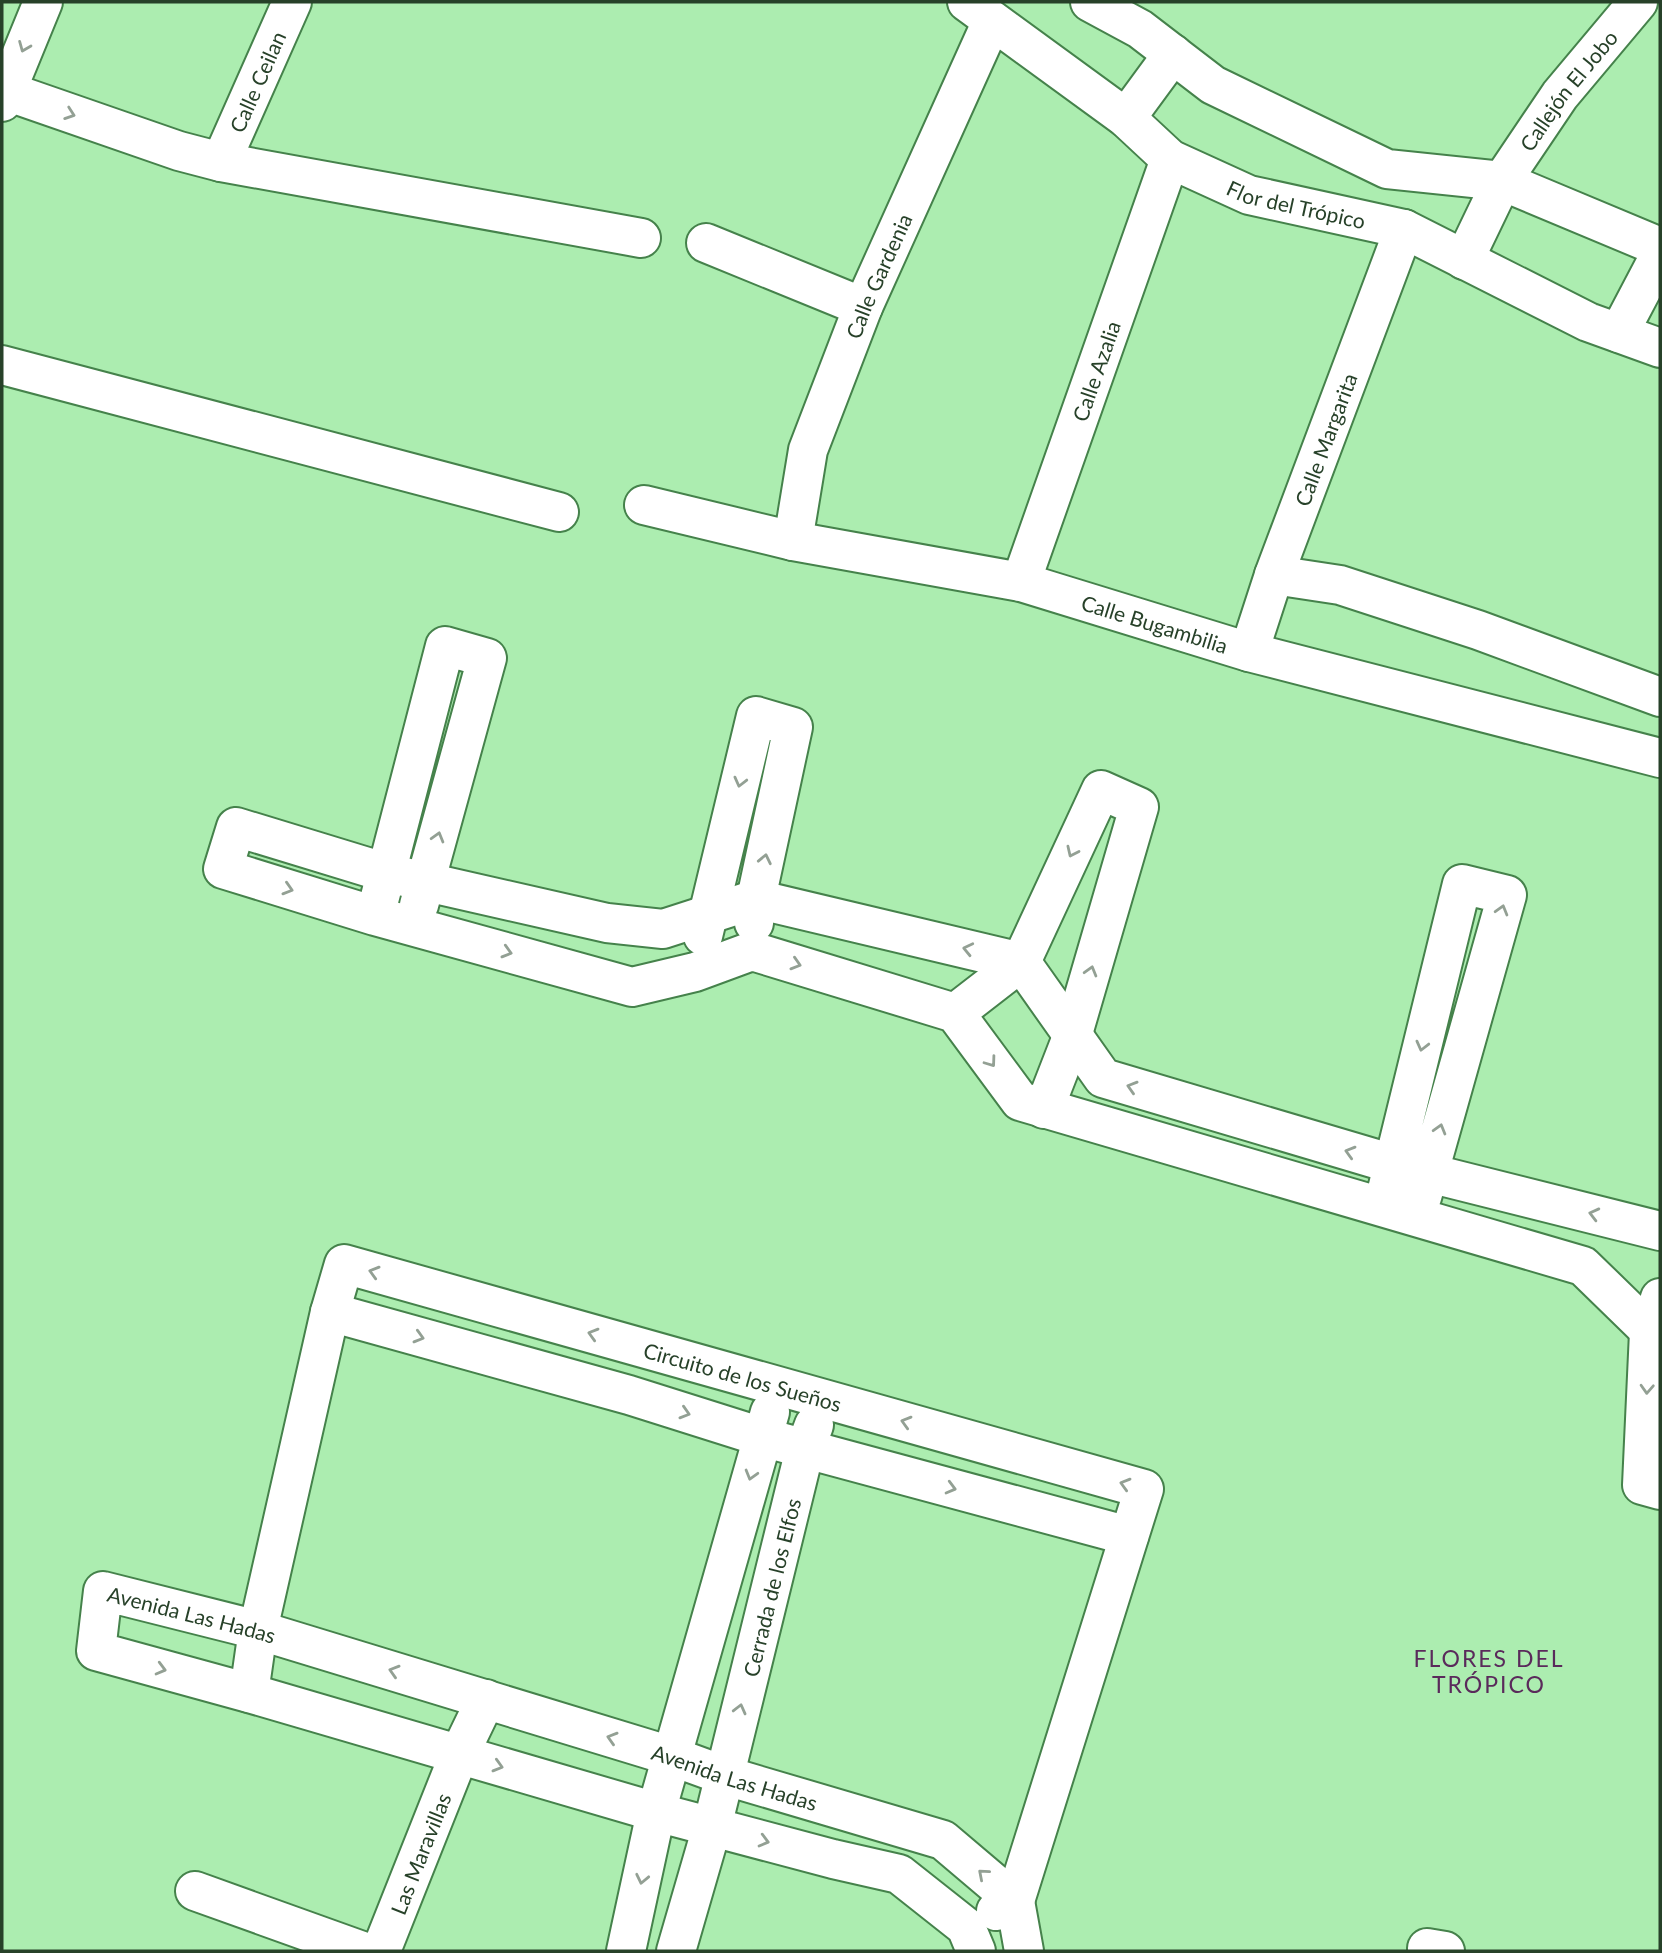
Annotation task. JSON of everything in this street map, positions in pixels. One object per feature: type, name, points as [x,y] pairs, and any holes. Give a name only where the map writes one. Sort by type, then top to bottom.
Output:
[{"type":"street","points":[[43,2],[4,97],[221,162],[640,238]]},
{"type":"street","name":"Calle Ceilan","points":[[221,162],[292,2]]},
{"type":"street","points":[[1090,2],[1149,15],[1173,54],[1213,85],[1387,169],[1502,181],[1660,247]]},
{"type":"street","name":"Callejón El Jobo","points":[[1464,260],[1502,181],[1560,95],[1638,2]]},
{"type":"street","name":"Flor del Trópico","points":[[980,11],[1126,118],[1170,159],[1249,195],[1404,229],[1588,322],[1660,348]]},
{"type":"street","name":"Calle Gardenia","points":[[793,541],[808,450],[980,11]]},
{"type":"street","points":[[1126,118],[1173,54]]},
{"type":"street","name":"Calle Azalia","points":[[1021,582],[1170,159]]},
{"type":"street","name":"Calle Margarita","points":[[1249,652],[1274,575],[1404,229]]},
{"type":"street","points":[[706,243],[863,307]]},
{"type":"street","points":[[1619,333],[1660,255]]},
{"type":"street","points":[[2,365],[559,512]]},
{"type":"street","name":"Calle Bugambilia","points":[[644,505],[793,541],[1021,582],[1249,652],[1660,758]]},
{"type":"street","points":[[1274,575],[1340,585],[1478,630],[1660,697]]},
{"type":"street","points":[[375,916],[444,646],[487,658],[413,926]]},
{"type":"street","points":[[695,972],[756,716],[793,727],[756,899],[752,951]]},
{"type":"street","points":[[424,727],[466,736]]},
{"type":"street","points":[[955,1013],[1021,962],[1101,790],[1139,807],[1072,1037],[1044,1109]]},
{"type":"street","points":[[1654,1483],[1657,1324],[1583,1266],[1020,1101],[955,1013],[752,951],[695,972],[632,987],[375,916],[223,869],[236,827],[387,873],[607,923],[663,929],[756,899],[1021,962],[1103,1078],[1410,1169],[1660,1231]]},
{"type":"street","points":[[1400,1214],[1410,1169],[1434,998],[1462,884],[1507,895],[1475,1007],[1410,1169]]},
{"type":"street","points":[[546,963],[561,912]]},
{"type":"street","points":[[1434,998],[1475,1007]]},
{"type":"street","points":[[1216,1160],[1232,1117]]},
{"type":"street","name":"Circuito de los Sueños","points":[[249,1693],[258,1630],[330,1312],[344,1264],[1143,1489],[1015,1901]]},
{"type":"street","points":[[481,1354],[497,1307]]},
{"type":"street","points":[[330,1312],[629,1395],[762,1437],[1129,1536]]},
{"type":"street","points":[[629,1395],[642,1348]]},
{"type":"street","points":[[626,1951],[671,1756],[778,1387]]},
{"type":"street","name":"Cerrada de los Elfos","points":[[676,1951],[712,1827],[805,1449],[824,1399]]},
{"type":"street","name":"Avenida Las Hadas","points":[[971,1939],[899,1874],[656,1812],[96,1651],[103,1591],[258,1630],[671,1756],[723,1775],[943,1840],[1015,1901]]},
{"type":"street","name":"Las Maravillas","points":[[381,1951],[459,1755],[486,1699]]},
{"type":"street","points":[[833,1859],[852,1813]]},
{"type":"street","points":[[195,1891],[362,1951]]},
{"type":"street","points":[[971,1939],[1015,1901]]},
{"type":"street","points":[[1015,1901],[1024,1951]]},
{"type":"street","points":[[1427,1951],[1427,1948],[1445,1951]]},
{"type":"district","name":"FLORES DEL TRÓPICO","points":[[1489,1671]]}]
